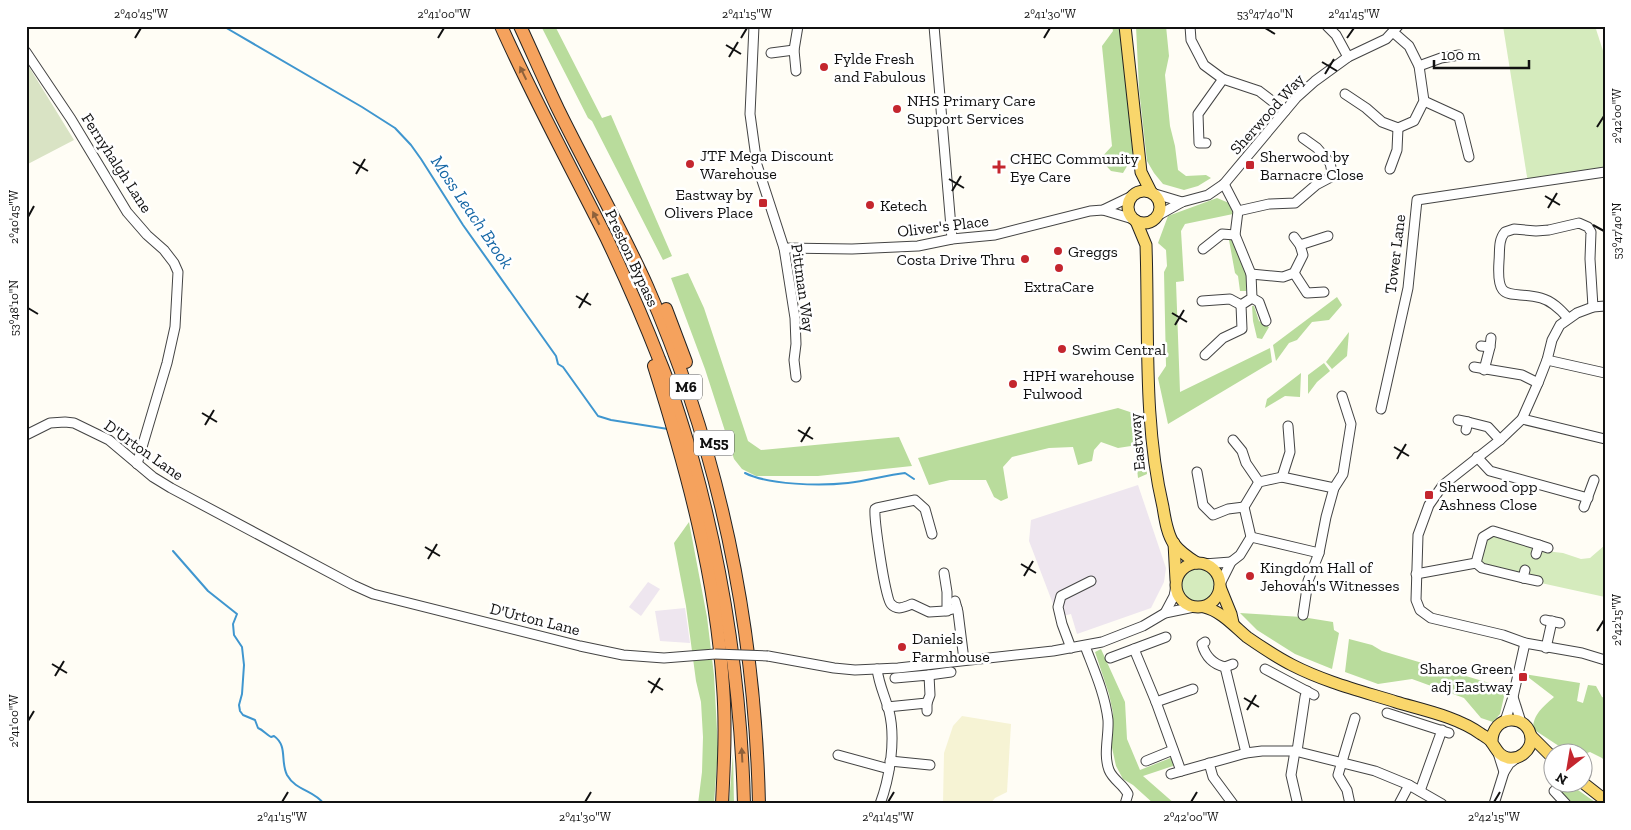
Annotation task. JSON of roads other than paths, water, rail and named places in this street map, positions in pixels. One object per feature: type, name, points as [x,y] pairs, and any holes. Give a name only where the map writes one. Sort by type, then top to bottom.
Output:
[{"type":"highway","name":"Preston Bypass","points":[[501,26],[540,110],[618,262],[668,382],[683,426],[706,513]]},
{"type":"highway","name":"M6","points":[[520,26],[558,109],[647,286],[708,451],[733,554],[748,644],[755,716],[759,804]]},
{"type":"highway","name":"M55","points":[[534,56],[567,108],[651,276],[677,336],[716,448],[741,553],[751,608],[760,681],[768,804]]},
{"type":"highway","name":"M55","points":[[618,262],[674,428],[693,499],[710,581],[723,685],[723,804]]},
{"type":"highway","name":"M55","points":[[706,513],[717,580],[728,684],[729,752],[723,804]]},
{"type":"highway","name":"M6","points":[[706,513],[731,637],[741,744],[744,804]]},
{"type":"main road","points":[[1125,26],[1141,172],[1159,201],[1160,206],[1155,218],[1145,223],[1135,220],[1130,215],[1128,206],[1141,172]]},
{"type":"main road","points":[[1132,196],[1140,191],[1152,192]]},
{"type":"main road","name":"Eastway","points":[[1155,218],[1146,245],[1150,434],[1156,480],[1167,528],[1174,543],[1185,555],[1201,564]]},
{"type":"main road","name":"Eastway","points":[[1135,220],[1146,245]]},
{"type":"main road","name":"Eastway","points":[[1174,543],[1176,583]]},
{"type":"main road","points":[[1234,624],[1216,572],[1201,564],[1190,565],[1184,568],[1176,583],[1179,597],[1188,605],[1213,610],[1234,624],[1247,637],[1292,665],[1341,685],[1470,726],[1506,758],[1522,754],[1544,757]]},
{"type":"main road","points":[[1199,607],[1214,602],[1220,586]]},
{"type":"main road","points":[[1470,726],[1501,723],[1511,720],[1521,722],[1544,750]]},
{"type":"main road","points":[[1496,748],[1494,731],[1501,723]]},
{"type":"main road","points":[[1522,754],[1529,747],[1531,736]]},
{"type":"main road","points":[[1594,791],[1605,800]]},
{"type":"street","name":"Pittman Way","points":[[754,26],[750,114],[757,165],[784,248],[794,318],[796,377]]},
{"type":"street","points":[[796,71],[794,50],[798,26]]},
{"type":"street","points":[[934,26],[952,239]]},
{"type":"street","points":[[1190,26],[1191,40],[1204,64],[1223,79],[1258,91],[1285,111]]},
{"type":"street","points":[[1328,26],[1336,35],[1348,58]]},
{"type":"street","points":[[1345,94],[1366,108],[1382,122],[1398,128],[1414,121],[1424,101],[1419,66],[1409,46],[1396,29]]},
{"type":"street","name":"Sherwood Way","points":[[1155,218],[1182,202],[1208,195],[1224,184],[1296,98],[1315,81],[1348,58],[1376,45],[1396,29]]},
{"type":"street","points":[[771,53],[794,50]]},
{"type":"street","name":"Fernyhalgh Lane","points":[[26,52],[71,119],[127,212],[147,235],[164,250],[178,272],[175,328],[167,363],[137,464]]},
{"type":"street","points":[[1419,66],[1442,58],[1459,55]]},
{"type":"street","points":[[1206,143],[1199,143],[1198,114],[1223,79]]},
{"type":"street","points":[[1424,101],[1459,117],[1469,157]]},
{"type":"street","points":[[1390,169],[1397,150],[1398,128]]},
{"type":"street","points":[[1238,211],[1269,204],[1295,203],[1316,185],[1333,176],[1330,164],[1317,148],[1303,138]]},
{"type":"street","name":"Tower Lane","points":[[1381,409],[1408,288],[1417,200],[1605,172]]},
{"type":"street","points":[[1224,184],[1238,211],[1235,235],[1251,274],[1252,298]]},
{"type":"street","points":[[1152,192],[1182,202]]},
{"type":"street","name":"Oliver's Place","points":[[784,248],[918,246],[952,239],[996,235],[1090,211],[1103,210],[1132,196]]},
{"type":"street","name":"Oliver's Place","points":[[1103,210],[1135,220]]},
{"type":"street","points":[[1568,318],[1551,302],[1540,298],[1512,296],[1502,289],[1498,278],[1500,240],[1505,232],[1514,229],[1549,230],[1579,223],[1588,227],[1591,232],[1590,259],[1593,308]]},
{"type":"street","points":[[1203,250],[1222,234],[1235,235]]},
{"type":"street","points":[[1251,274],[1283,277],[1294,273],[1303,255],[1297,241],[1328,236]]},
{"type":"street","points":[[1294,273],[1307,293],[1324,292]]},
{"type":"street","points":[[1241,305],[1252,298]]},
{"type":"street","points":[[1252,298],[1258,302],[1266,321]]},
{"type":"street","points":[[1202,300],[1230,299],[1241,305]]},
{"type":"street","points":[[1205,355],[1223,338],[1242,329],[1241,305]]},
{"type":"street","points":[[1605,306],[1577,312],[1560,325],[1554,334],[1548,360],[1522,418],[1500,440],[1443,485],[1429,505],[1418,535],[1416,574],[1417,604],[1426,616],[1503,635],[1525,644],[1582,653],[1605,660]]},
{"type":"street","points":[[1484,370],[1487,344]]},
{"type":"street","points":[[1548,360],[1605,373]]},
{"type":"street","points":[[1474,367],[1522,376],[1538,383]]},
{"type":"street","points":[[1303,615],[1314,552],[1334,488],[1343,474],[1352,424],[1342,396]]},
{"type":"street","points":[[1522,418],[1605,439]]},
{"type":"street","points":[[1458,420],[1467,426],[1488,428],[1500,440]]},
{"type":"street","name":"D'Urton Lane","points":[[26,435],[50,423],[65,422],[74,424],[109,440],[153,478],[373,594],[570,644],[623,655],[664,658],[715,654],[768,656],[855,670],[920,666],[1085,646],[1143,626],[1165,613],[1199,607]]},
{"type":"street","points":[[1282,477],[1290,452],[1288,426]]},
{"type":"street","points":[[1233,440],[1242,451],[1246,463],[1260,482]]},
{"type":"street","points":[[1478,458],[1490,471],[1586,503],[1594,480]]},
{"type":"street","points":[[1197,472],[1203,505],[1213,515],[1228,509],[1244,507]]},
{"type":"street","points":[[1220,586],[1231,562],[1240,555],[1251,537],[1244,507],[1260,482],[1282,477],[1334,488]]},
{"type":"street","points":[[932,534],[925,508],[915,500],[875,509],[889,602],[895,608],[912,604],[929,612],[947,611],[956,605],[964,660]]},
{"type":"street","points":[[1476,563],[1483,537],[1492,531],[1537,550],[1548,548]]},
{"type":"street","points":[[1251,537],[1314,552]]},
{"type":"street","points":[[1201,564],[1231,562]]},
{"type":"street","points":[[1416,574],[1476,563]]},
{"type":"street","points":[[1476,563],[1482,568],[1524,574],[1538,582]]},
{"type":"street","points":[[944,572],[947,611]]},
{"type":"street","points":[[1071,648],[1058,607],[1061,596],[1091,581]]},
{"type":"street","points":[[1165,613],[1174,596],[1176,583]]},
{"type":"street","points":[[1546,648],[1552,621]]},
{"type":"street","points":[[1110,658],[1166,637]]},
{"type":"street","points":[[1205,642],[1202,644],[1207,656],[1212,661],[1229,666],[1246,753]]},
{"type":"street","points":[[1501,723],[1513,697],[1525,644]]},
{"type":"street","points":[[1085,646],[1106,708],[1109,770],[1114,779],[1125,788],[1128,794],[1126,801]]},
{"type":"street","points":[[1134,649],[1181,771]]},
{"type":"street","points":[[877,669],[878,682],[887,707],[891,726],[890,765],[887,783],[880,804]]},
{"type":"street","points":[[1265,669],[1310,693],[1305,697],[1291,775],[1297,801]]},
{"type":"street","points":[[895,678],[951,672]]},
{"type":"street","points":[[887,707],[927,707],[930,695],[928,675]]},
{"type":"street","points":[[1156,702],[1193,689]]},
{"type":"street","points":[[1513,697],[1521,722]]},
{"type":"street","points":[[1387,713],[1445,732],[1420,791]]},
{"type":"street","points":[[1350,804],[1347,790],[1338,775],[1355,718]]},
{"type":"street","points":[[1496,748],[1504,772]]},
{"type":"street","points":[[1146,761],[1173,750]]},
{"type":"street","points":[[1171,774],[1246,753],[1296,751],[1375,771],[1420,791],[1442,804]]},
{"type":"street","points":[[1494,804],[1504,772],[1509,764],[1522,754]]},
{"type":"street","points":[[838,755],[890,765],[930,765]]},
{"type":"street","points":[[1209,763],[1214,777],[1233,804]]},
{"type":"street","points":[[1399,804],[1409,786]]},
{"type":"street","points":[[1555,792],[1566,804]]},
{"type":"waterway","name":"Moss Leach Brook","points":[[223,26],[395,128],[421,159],[463,225],[556,356],[558,364],[563,367],[598,416],[611,420],[668,429]]},
{"type":"waterway","name":"Moss Leach Brook","points":[[745,473],[767,480],[809,484],[848,483],[905,473],[914,479]]},
{"type":"waterway","points":[[173,551],[208,591],[237,614],[233,624],[234,635],[242,647],[244,665],[242,694],[239,705],[240,711],[243,715],[255,720],[258,728],[278,740],[281,744],[287,775],[295,784],[320,799],[324,804]]},
{"type":"place","name":"Fylde Fresh and Fabulous","points":[[824,67]]},
{"type":"place","name":"NHS Primary Care Support Services","points":[[897,109]]},
{"type":"place","name":"JTF Mega Discount Warehouse","points":[[690,164]]},
{"type":"place","name":"Sherwood by Barnacre Close","points":[[1250,165]]},
{"type":"place","name":"CHEC Community Eye Care","points":[[999,167]]},
{"type":"place","name":"Eastway by Olivers Place","points":[[763,203]]},
{"type":"place","name":"Ketech","points":[[870,205]]},
{"type":"place","name":"Greggs","points":[[1058,251]]},
{"type":"place","name":"Costa Drive Thru","points":[[1025,259]]},
{"type":"place","name":"ExtraCare","points":[[1059,268]]},
{"type":"place","name":"Swim Central","points":[[1062,349]]},
{"type":"place","name":"HPH warehouse Fulwood","points":[[1013,384]]},
{"type":"place","name":"Sherwood opp Ashness Close","points":[[1429,495]]},
{"type":"place","name":"Kingdom Hall of Jehovah's Witnesses","points":[[1250,576]]},
{"type":"place","name":"Daniels Farmhouse","points":[[902,647]]},
{"type":"place","name":"Sharoe Green adj Eastway","points":[[1523,677]]}]
